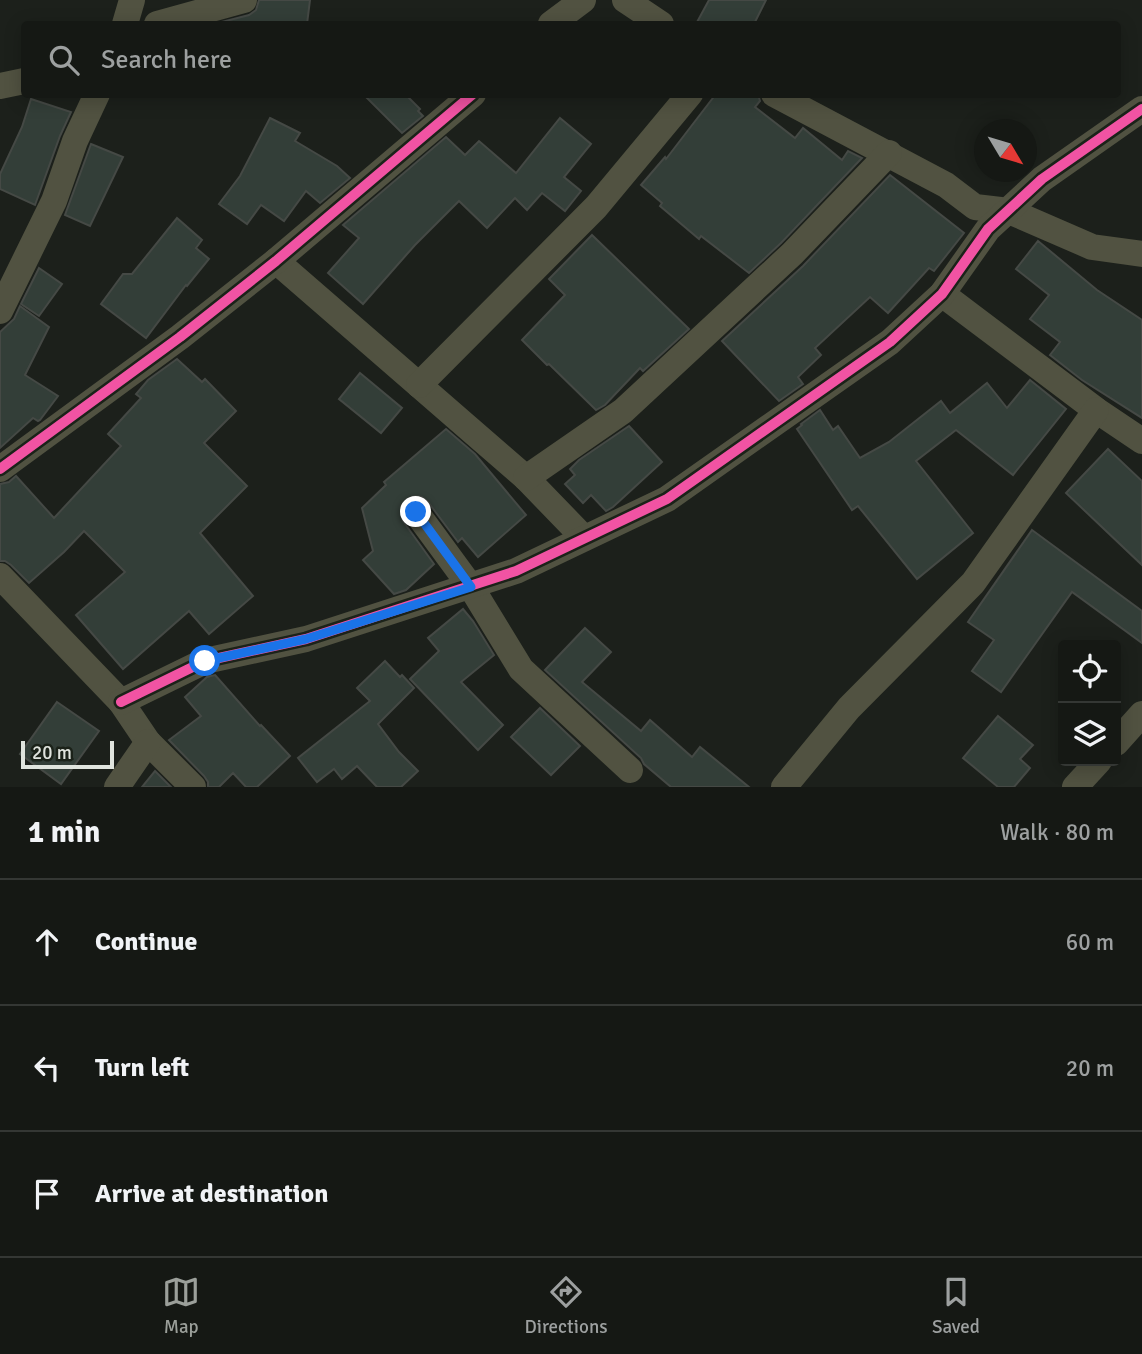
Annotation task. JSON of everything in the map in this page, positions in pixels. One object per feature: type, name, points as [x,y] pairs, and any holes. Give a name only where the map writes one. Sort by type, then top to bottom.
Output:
[{"type":"street","points":[[126,21],[132,0]]},
{"type":"street","points":[[168,21],[244,0]]},
{"type":"street","points":[[555,21],[583,0]]},
{"type":"street","points":[[625,0],[656,21]]},
{"type":"street","points":[[0,86],[21,82]]},
{"type":"street","points":[[0,311],[54,201],[75,141],[95,98]]},
{"type":"street","points":[[0,469],[180,337],[276,261],[468,98]]},
{"type":"street","points":[[419,385],[596,207],[687,98]]},
{"type":"street","points":[[782,98],[946,185],[975,207],[1009,211],[1092,247],[1142,254]]},
{"type":"street","points":[[121,702],[205,661],[306,639],[516,571],[667,499],[890,342],[942,294],[988,229],[1042,179],[1142,110]]},
{"type":"street","points":[[526,478],[623,411],[792,254],[889,153]]},
{"type":"street","points":[[276,261],[526,478],[584,538]]},
{"type":"street","points":[[942,294],[1096,410],[1142,441]]},
{"type":"street","points":[[784,787],[849,708],[974,583],[1096,410]]},
{"type":"street","points":[[416,512],[471,587],[521,669],[630,770]]},
{"type":"street","points":[[0,576],[121,702],[148,743],[193,787]]},
{"type":"street","points":[[1121,737],[1142,714]]},
{"type":"street","points":[[117,787],[148,743]]},
{"type":"street","points":[[1075,787],[1094,766]]},
{"type":"building","points":[[259,0],[310,0],[307,21],[226,21],[249,15],[256,10]]},
{"type":"building","points":[[709,0],[766,0],[756,21],[698,21]]},
{"type":"building","points":[[367,98],[409,98],[420,109],[418,111],[423,116],[402,133]]},
{"type":"building","points":[[713,98],[759,98],[755,107],[795,138],[803,128],[842,160],[848,151],[862,158],[749,273],[701,236],[699,239],[660,206],[662,203],[641,185],[665,157],[666,159]]},
{"type":"building","points":[[31,99],[71,112],[35,205],[0,189],[0,174],[22,127]]},
{"type":"building","points":[[270,118],[300,133],[295,141],[337,166],[350,178],[320,203],[306,191],[284,221],[261,205],[247,224],[219,204],[240,176]]},
{"type":"building","points":[[560,118],[591,144],[564,177],[581,191],[565,211],[542,193],[527,210],[515,198],[487,228],[459,201],[415,245],[363,304],[328,273],[359,238],[343,225],[446,137],[465,155],[479,141],[516,173]]},
{"type":"building","points":[[91,144],[123,157],[90,226],[65,215]]},
{"type":"building","points":[[890,175],[964,233],[934,271],[929,268],[888,313],[870,297],[815,348],[821,355],[798,377],[803,384],[779,401],[722,341],[803,266]]},
{"type":"building","points":[[177,218],[202,240],[196,248],[209,259],[146,338],[101,304],[123,274],[132,274]]},
{"type":"building","points":[[592,235],[689,329],[643,371],[640,368],[605,405],[596,410],[522,340],[565,295],[549,279]]},
{"type":"building","points":[[1038,241],[1097,290],[1142,320],[1142,418],[1082,380],[1050,355],[1060,342],[1030,319],[1049,295],[1016,269]]},
{"type":"building","points":[[39,268],[62,284],[39,316],[21,304]]},
{"type":"building","points":[[20,306],[49,327],[25,375],[58,396],[40,420],[33,418],[0,448],[0,332],[14,319]]},
{"type":"building","points":[[177,359],[202,382],[205,379],[236,411],[204,443],[247,486],[200,533],[253,596],[209,634],[189,611],[123,669],[76,615],[125,572],[84,531],[29,583],[11,565],[0,561],[0,484],[9,482],[16,476],[54,518],[121,446],[108,434],[141,398],[136,394],[148,380]]},
{"type":"building","points":[[360,373],[402,408],[381,433],[339,399]]},
{"type":"building","points":[[1030,380],[1066,409],[1013,475],[956,430],[916,461],[973,533],[917,579],[858,506],[852,510],[797,429],[820,410],[833,430],[838,426],[860,458],[889,442],[941,401],[950,413],[987,383],[1007,408]]},
{"type":"building","points":[[629,426],[662,462],[606,511],[591,495],[583,503],[565,484],[575,475],[570,469]]},
{"type":"building","points":[[446,429],[475,454],[526,515],[478,557],[462,538],[458,542],[422,497],[407,499],[401,506],[403,521],[434,564],[406,590],[394,594],[363,560],[373,551],[362,508],[386,485],[384,482]]},
{"type":"building","points":[[1108,449],[1142,481],[1142,565],[1066,493]]},
{"type":"building","points":[[1032,530],[1142,611],[1142,643],[1072,592],[1001,692],[972,671],[994,640],[968,622]]},
{"type":"building","points":[[463,609],[494,655],[461,682],[503,725],[478,750],[410,679],[439,651],[428,638]]},
{"type":"building","points":[[585,628],[611,652],[582,682],[641,731],[650,720],[692,757],[700,747],[749,787],[671,787],[545,670]]},
{"type":"building","points":[[385,661],[414,688],[378,724],[399,752],[418,771],[401,787],[377,787],[357,766],[342,779],[334,769],[317,782],[298,758],[370,701],[357,688]]},
{"type":"building","points":[[215,675],[290,756],[257,787],[246,787],[233,773],[219,787],[208,787],[204,776],[169,740],[201,716],[185,697],[207,677]]},
{"type":"building","points":[[57,702],[99,731],[61,784],[20,754]]},
{"type":"building","points":[[540,708],[580,746],[551,775],[511,737]]},
{"type":"building","points":[[998,716],[1033,745],[1020,759],[1030,768],[1014,787],[998,787],[963,758]]},
{"type":"building","points":[[155,771],[171,787],[142,787]]},
{"type":"cycle path","points":[[0,469],[180,337],[276,261],[468,98]]},
{"type":"cycle path","points":[[121,702],[205,661],[306,639],[516,571],[667,499],[890,342],[942,294],[988,229],[1042,179],[1142,109]]},
{"type":"route","points":[[205,661],[306,639],[471,587],[416,512]]}]
